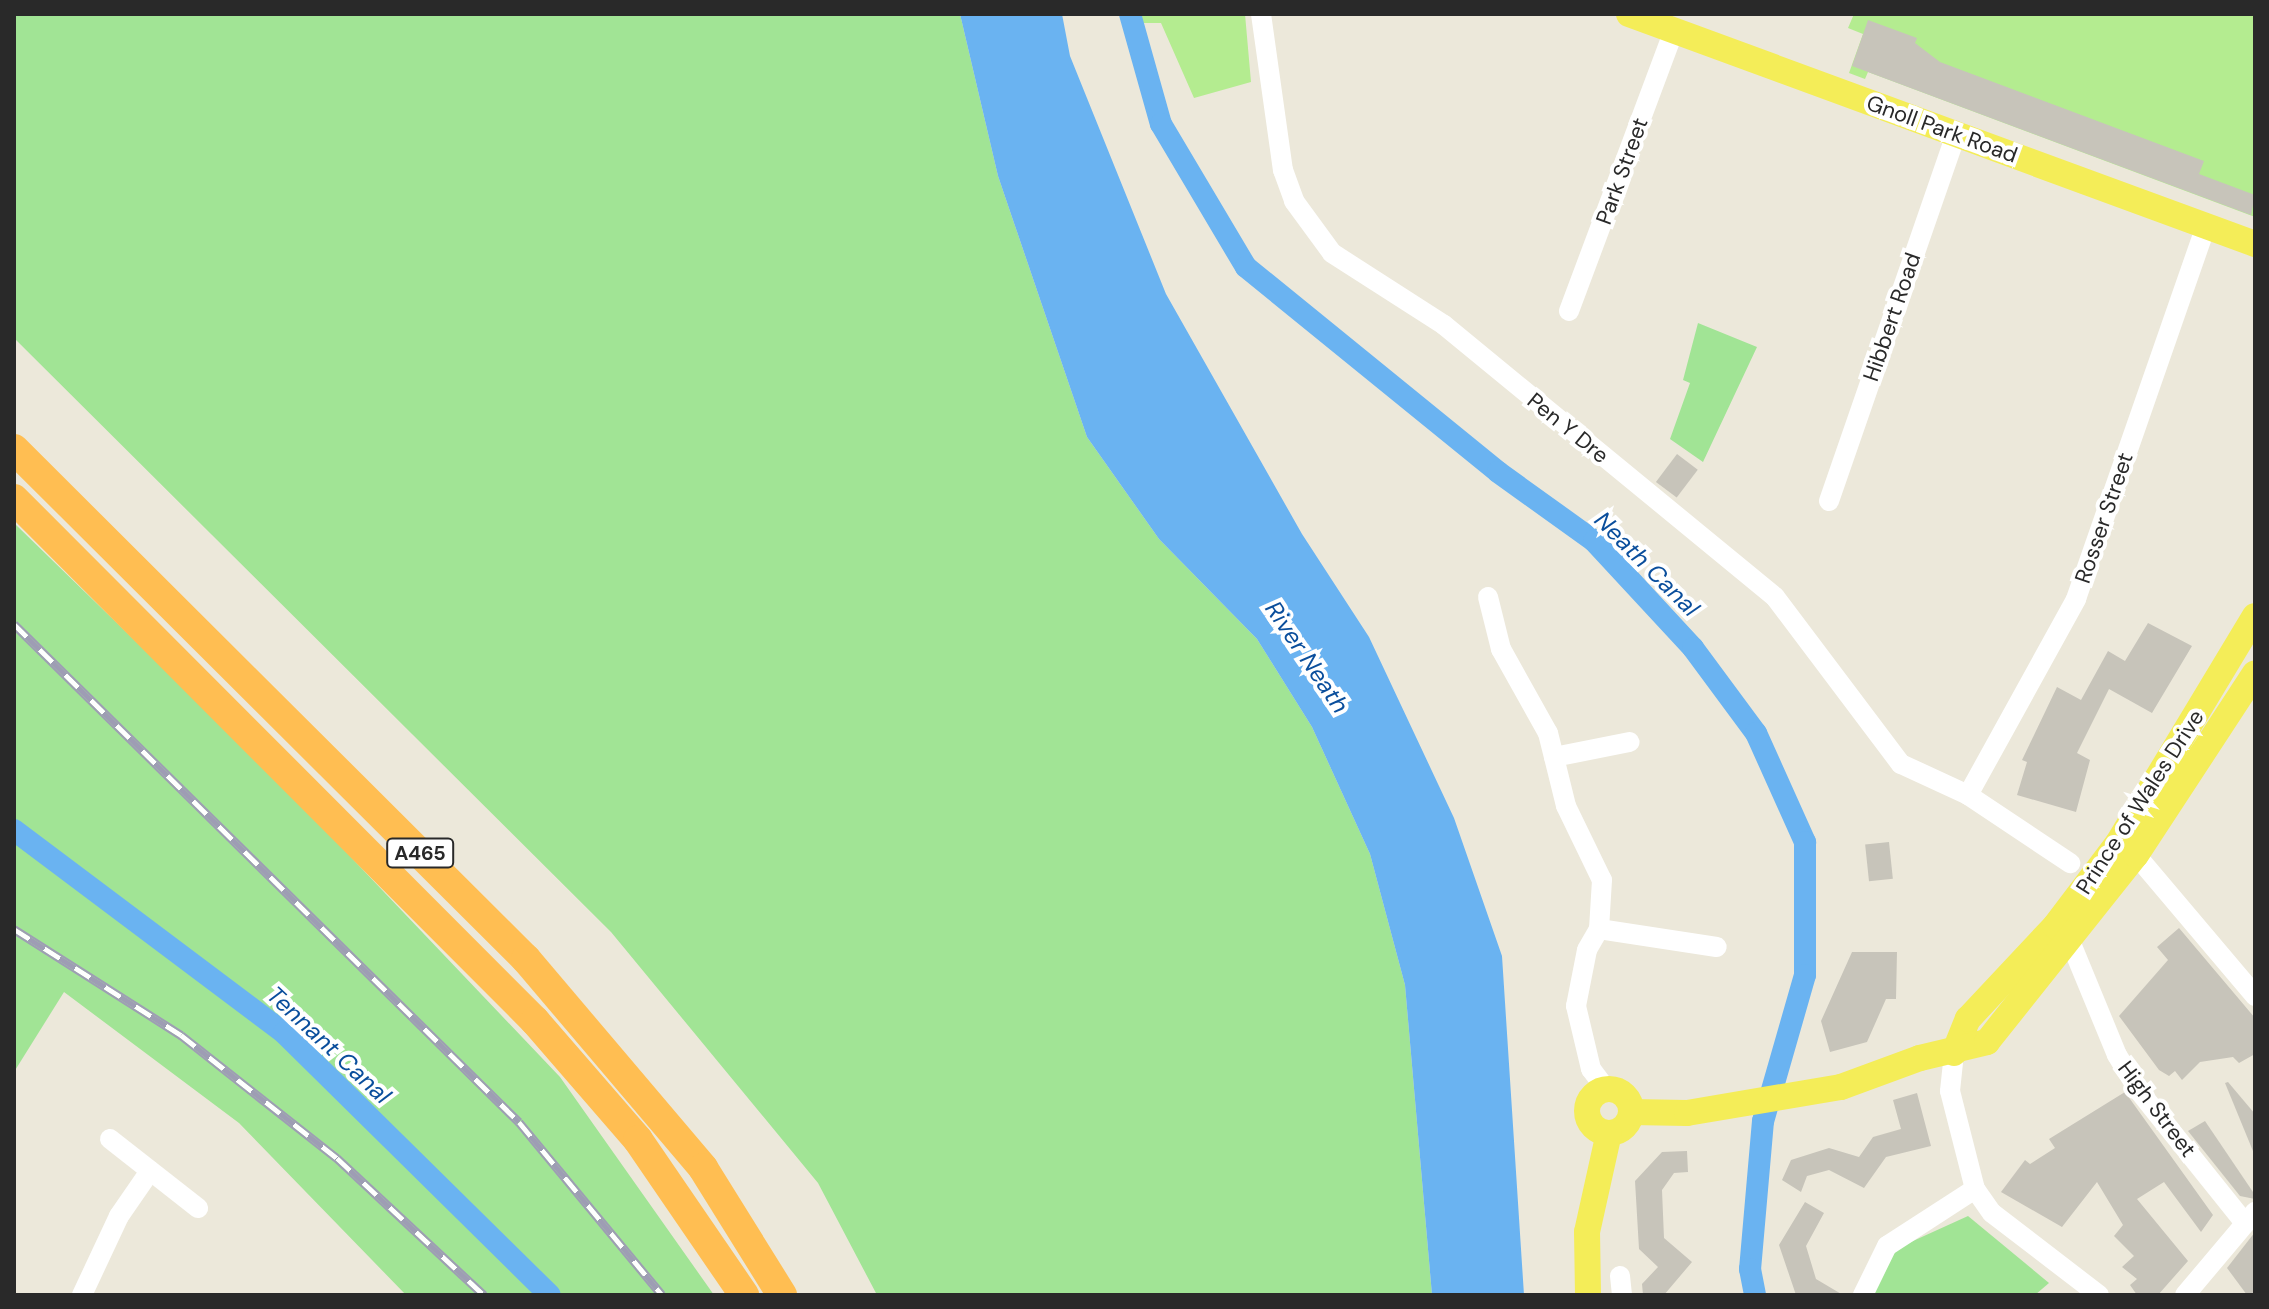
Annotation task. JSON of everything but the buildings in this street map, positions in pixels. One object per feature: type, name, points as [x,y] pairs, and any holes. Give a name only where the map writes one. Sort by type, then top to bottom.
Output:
[{"type":"highway","name":"A465","points":[[14,449],[526,959],[703,1168],[782,1295]]},
{"type":"highway","name":"A465","points":[[14,499],[535,1021],[638,1140],[744,1295]]},
{"type":"main road","name":"Gnoll Park Road","points":[[1629,14],[2255,244]]},
{"type":"main road","name":"Prince of Wales Drive","points":[[1954,1053],[1968,1019],[2055,926],[2118,843],[2255,616]]},
{"type":"main road","name":"Prince of Wales Drive","points":[[1631,1112],[1713,1108],[1841,1087],[1920,1058],[1954,1053],[1987,1042],[2136,855],[2255,673]]},
{"type":"main road","points":[[1606,1089],[1626,1097],[1631,1112],[1622,1129],[1609,1133],[1590,1123],[1587,1109],[1606,1089]]},
{"type":"main road","points":[[1588,1295],[1587,1232],[1609,1133]]},
{"type":"street","name":"Pen Y Dre","points":[[1261,14],[1283,170],[1294,201],[1332,253],[1444,325],[1775,597],[1901,764],[1968,795],[2070,863]]},
{"type":"street","name":"Park Street","points":[[1569,311],[1674,30]]},
{"type":"street","name":"Hibbert Road","points":[[1829,501],[1956,134]]},
{"type":"street","name":"Rosser Street","points":[[1968,795],[2076,599],[2206,226]]},
{"type":"street","points":[[1488,597],[1501,649],[1554,757],[1566,806],[1602,880],[1599,929],[1587,950],[1576,1006],[1591,1069],[1606,1089]]},
{"type":"street","points":[[1554,757],[1630,742]]},
{"type":"street","points":[[2136,855],[2255,996]]},
{"type":"street","points":[[1599,929],[1717,947]]},
{"type":"street","name":"High Street","points":[[2070,941],[2117,1055],[2139,1091],[2250,1217]]},
{"type":"street","points":[[1954,1053],[1950,1091],[1975,1189],[1992,1213],[2099,1295]]},
{"type":"street","points":[[110,1139],[198,1208]]},
{"type":"street","points":[[82,1295],[119,1216],[150,1171]]},
{"type":"street","points":[[1863,1295],[1887,1246],[1975,1189]]},
{"type":"street","points":[[2185,1295],[2250,1217]]},
{"type":"green space","points":[[14,14],[960,14],[998,176],[1087,437],[1159,539],[1257,639],[1312,727],[1370,854],[1405,985],[1432,1295],[877,1295],[818,1183],[611,932],[14,338]]},
{"type":"green space","points":[[1139,14],[1245,14],[1251,82],[1194,98],[1161,23],[1141,23]]},
{"type":"green space","points":[[1854,14],[2255,14],[2255,217],[1868,72],[1865,79],[1849,73],[1863,34],[1848,28]]},
{"type":"green space","points":[[1698,323],[1757,347],[1703,462],[1670,439],[1690,383],[1683,380]]},
{"type":"green space","points":[[14,523],[268,770],[560,1077],[714,1295],[406,1295],[239,1123],[64,992],[14,1072]]},
{"type":"green space","points":[[1968,1216],[2049,1283],[2035,1295],[1872,1295],[1891,1251]]},
{"type":"water","name":"River Neath","points":[[960,14],[1062,14],[1070,56],[1166,294],[1302,534],[1369,637],[1454,818],[1502,956],[1524,1295],[1432,1295],[1405,985],[1370,854],[1312,727],[1257,639],[1159,539],[1087,437],[998,176]]},
{"type":"waterway","name":"Neath Canal","points":[[1130,14],[1161,124],[1246,267],[1498,472],[1594,541],[1693,648],[1756,733],[1805,842],[1805,975],[1763,1121],[1750,1269],[1755,1295]]},
{"type":"waterway","name":"Tennant Canal","points":[[14,830],[284,1033],[550,1295]]},
{"type":"railway","points":[[14,624],[519,1122],[662,1295]]},
{"type":"railway","points":[[14,929],[181,1035],[337,1158],[484,1295]]}]
